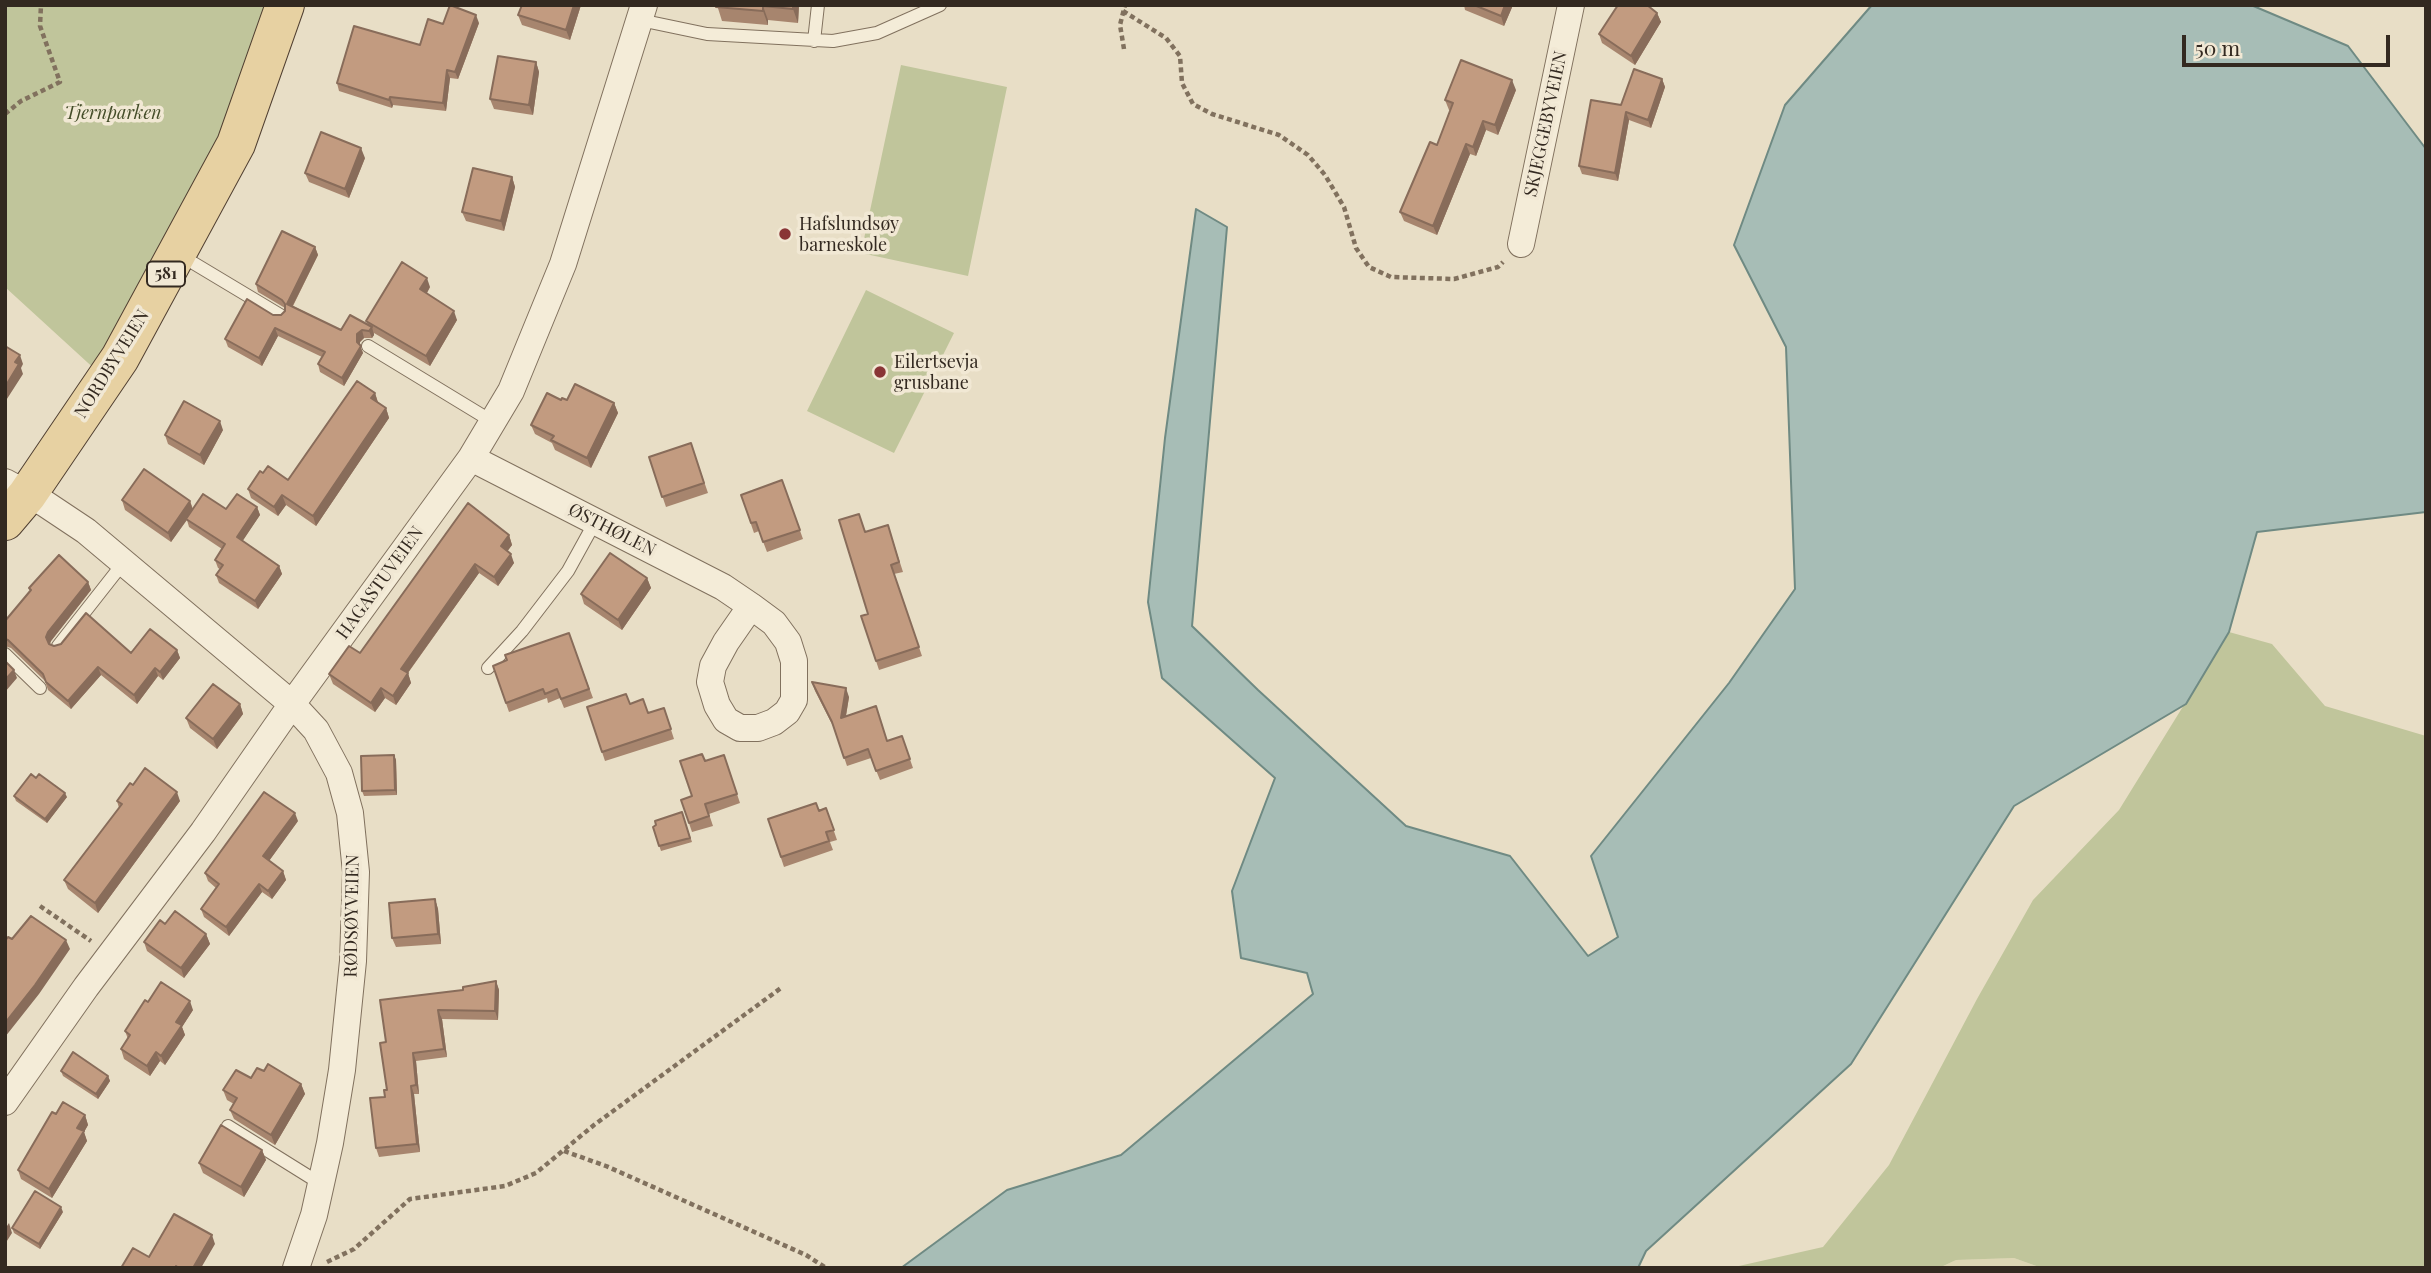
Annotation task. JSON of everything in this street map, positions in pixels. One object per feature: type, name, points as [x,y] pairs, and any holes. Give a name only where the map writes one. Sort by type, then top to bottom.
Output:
[{"type":"main road","name":"NORDBYVEIEN","points":[[12,499],[120,358],[236,144],[285,5]]},
{"type":"street","name":"SKJEGGEBYVEIEN","points":[[1521,244],[1572,5]]},
{"type":"street","name":"HAGASTUVEIEN","points":[[5,1102],[203,832],[292,704],[471,458],[522,369],[564,264],[642,13]]},
{"type":"street","name":"ØSTHØLEN","points":[[471,458],[723,587],[751,606]]},
{"type":"street","name":"RØDSØYVEIEN","points":[[12,499],[44,503],[86,531],[124,562],[292,704],[316,730],[339,773],[350,813],[356,872],[353,961],[330,1143],[314,1214],[297,1265]]},
{"type":"lane","points":[[814,41],[818,5]]},
{"type":"lane","points":[[642,13],[707,34],[814,41],[856,38],[877,33],[940,5]]},
{"type":"lane","points":[[177,253],[280,315]]},
{"type":"lane","points":[[368,346],[492,422]]},
{"type":"lane","points":[[488,668],[522,631],[568,571],[595,522]]},
{"type":"lane","points":[[58,646],[124,562]]},
{"type":"lane","points":[[5,653],[40,688]]},
{"type":"lane","points":[[228,1126],[321,1184]]},
{"type":"path","points":[[5,114],[21,101],[60,82],[40,26],[41,5]]},
{"type":"path","points":[[1124,49],[1120,25],[1124,8],[1166,38],[1180,56],[1182,83],[1193,104],[1212,114],[1279,135],[1308,155],[1325,175],[1344,207],[1356,248],[1369,267],[1391,277],[1454,279],[1498,267],[1521,244]]},
{"type":"path","points":[[40,906],[111,954]]},
{"type":"path","points":[[297,1265],[329,1262],[354,1249],[410,1199],[505,1186],[536,1173],[594,1125],[781,988]]},
{"type":"path","points":[[564,1150],[806,1255],[826,1268]]},
{"type":"shaded area","points":[[2014,1258],[2042,1268],[1939,1268],[1956,1260]]},
{"type":"green space","name":"Tjernparken","points":[[5,5],[270,5],[212,156],[99,373],[5,287]]},
{"type":"green space","points":[[901,65],[1007,87],[968,276],[861,253]]},
{"type":"green space","name":"Eilertsevja grusbane","points":[[866,290],[954,333],[894,453],[807,411]]},
{"type":"green space","points":[[2229,632],[2272,644],[2325,706],[2426,736],[2426,1268],[2042,1268],[2014,1258],[1956,1260],[1939,1268],[1730,1268],[1823,1247],[1889,1165],[2033,900],[2119,810]]},
{"type":"water","points":[[1872,5],[2251,5],[2348,46],[2426,149],[2426,512],[2257,532],[2229,632],[2186,704],[2014,806],[1851,1064],[1646,1251],[1638,1268],[901,1268],[1007,1190],[1121,1155],[1313,994],[1307,973],[1241,958],[1232,891],[1275,778],[1162,678],[1148,602],[1165,438],[1196,209],[1227,227],[1192,626],[1406,826],[1510,856],[1588,956],[1618,937],[1591,856],[1729,683],[1795,589],[1786,347],[1734,245],[1785,105]]},
{"type":"building","points":[[450,5],[476,15],[455,72],[447,70],[443,103],[390,97],[389,100],[337,83],[354,26],[420,45],[428,19],[443,24]]},
{"type":"building","points":[[522,5],[574,5],[566,30],[518,15]]},
{"type":"building","points":[[793,5],[793,9],[763,6],[763,11],[716,7]]},
{"type":"building","points":[[1474,5],[1505,5],[1501,16]]},
{"type":"building","points":[[1618,5],[1647,5],[1657,13],[1631,56],[1599,34]]},
{"type":"building","points":[[498,56],[536,62],[529,105],[490,99]]},
{"type":"building","points":[[1461,60],[1512,80],[1495,125],[1483,121],[1473,147],[1466,144],[1433,226],[1400,212],[1430,142],[1437,145],[1453,103],[1445,100]]},
{"type":"building","points":[[1634,69],[1662,79],[1648,120],[1626,112],[1615,173],[1579,166],[1591,100],[1621,105]]},
{"type":"building","points":[[321,132],[361,148],[345,189],[305,173]]},
{"type":"building","points":[[473,168],[512,177],[501,221],[462,212]]},
{"type":"building","points":[[282,231],[315,247],[287,304],[341,330],[350,315],[372,327],[369,331],[362,330],[357,334],[357,342],[361,346],[342,378],[318,364],[325,352],[275,328],[259,358],[225,339],[247,299],[273,315],[281,315],[285,311],[282,300],[256,284]]},
{"type":"building","points":[[402,262],[427,278],[420,289],[454,311],[426,356],[366,321]]},
{"type":"building","points":[[5,346],[20,355],[15,362],[19,364],[5,387]]},
{"type":"building","points":[[357,381],[375,393],[371,398],[386,408],[313,516],[282,495],[274,507],[248,489],[260,471],[263,473],[268,466],[288,480]]},
{"type":"building","points":[[575,384],[614,403],[587,458],[551,440],[554,436],[531,425],[547,393],[567,400]]},
{"type":"building","points":[[184,401],[220,421],[200,455],[165,435]]},
{"type":"building","points":[[691,443],[704,483],[662,497],[649,457]]},
{"type":"building","points":[[144,469],[190,501],[168,533],[122,500]]},
{"type":"building","points":[[782,480],[800,530],[763,542],[756,522],[751,523],[741,495]]},
{"type":"building","points":[[203,494],[226,509],[237,494],[257,507],[237,537],[279,566],[255,601],[216,575],[223,565],[215,560],[225,544],[186,519]]},
{"type":"building","points":[[468,503],[509,535],[501,546],[511,554],[494,577],[475,564],[401,669],[408,673],[393,696],[381,688],[371,703],[329,674],[349,646],[360,653]]},
{"type":"building","points":[[859,514],[865,532],[888,525],[899,562],[891,565],[919,647],[876,661],[861,616],[868,614],[839,520]]},
{"type":"building","points":[[610,553],[647,578],[618,620],[581,594]]},
{"type":"building","points":[[59,555],[88,582],[48,632],[46,637],[49,644],[61,644],[86,613],[131,653],[150,629],[177,650],[160,672],[155,668],[134,695],[98,667],[68,701],[5,639],[5,621],[31,590],[29,588]]},
{"type":"building","points":[[569,633],[589,689],[561,699],[557,689],[545,694],[543,689],[506,703],[493,666],[507,660],[505,655]]},
{"type":"building","points":[[5,661],[14,670],[5,680]]},
{"type":"building","points":[[812,682],[846,688],[841,718],[876,706],[887,741],[902,736],[910,759],[876,771],[868,749],[844,758],[832,722]]},
{"type":"building","points":[[213,684],[240,704],[213,739],[186,718]]},
{"type":"building","points":[[626,694],[630,704],[643,699],[648,713],[664,708],[671,729],[602,752],[587,707]]},
{"type":"building","points":[[702,754],[705,761],[724,755],[737,794],[705,804],[709,816],[689,823],[681,800],[692,796],[680,761]]},
{"type":"building","points":[[394,755],[395,790],[362,791],[361,756]]},
{"type":"building","points":[[145,768],[177,792],[95,903],[64,880],[122,804],[117,801],[130,783],[133,785]]},
{"type":"building","points":[[31,774],[36,778],[39,774],[65,793],[45,819],[14,796]]},
{"type":"building","points":[[264,792],[295,813],[263,856],[283,871],[268,891],[259,884],[226,927],[201,909],[219,884],[205,873]]},
{"type":"building","points":[[816,803],[819,811],[826,808],[834,830],[826,832],[829,841],[781,857],[768,819]]},
{"type":"building","points":[[682,812],[690,838],[659,846],[653,827],[656,825],[655,821]]},
{"type":"building","points":[[435,899],[438,934],[392,938],[389,903]]},
{"type":"building","points":[[175,911],[206,934],[181,968],[144,942],[160,920],[165,924]]},
{"type":"building","points":[[31,916],[66,940],[5,1023],[5,941],[8,937],[12,939]]},
{"type":"building","points":[[496,981],[495,1011],[438,1010],[444,1049],[413,1053],[416,1085],[411,1086],[417,1144],[376,1148],[370,1098],[385,1097],[384,1090],[387,1090],[380,1043],[386,1042],[380,1000],[463,990],[463,987]]},
{"type":"building","points":[[161,982],[190,1001],[176,1022],[182,1025],[161,1056],[156,1052],[147,1066],[121,1049],[130,1035],[125,1031],[145,1000],[148,1002]]},
{"type":"building","points":[[73,1052],[108,1076],[96,1094],[61,1071]]},
{"type":"building","points":[[268,1064],[301,1084],[271,1135],[230,1110],[237,1098],[223,1090],[236,1070],[251,1078],[257,1068],[264,1071]]},
{"type":"building","points":[[63,1102],[85,1115],[77,1128],[84,1131],[49,1189],[18,1170],[52,1112],[56,1114]]},
{"type":"building","points":[[221,1125],[262,1150],[241,1187],[199,1163]]},
{"type":"building","points":[[35,1191],[61,1207],[39,1244],[12,1228]]},
{"type":"building","points":[[174,1214],[212,1235],[193,1268],[121,1268],[133,1248],[149,1257]]},
{"type":"place","name":"Hafslundsøy barneskole","points":[[785,234]]},
{"type":"place","name":"Eilertsevja grusbane","points":[[880,372]]}]
